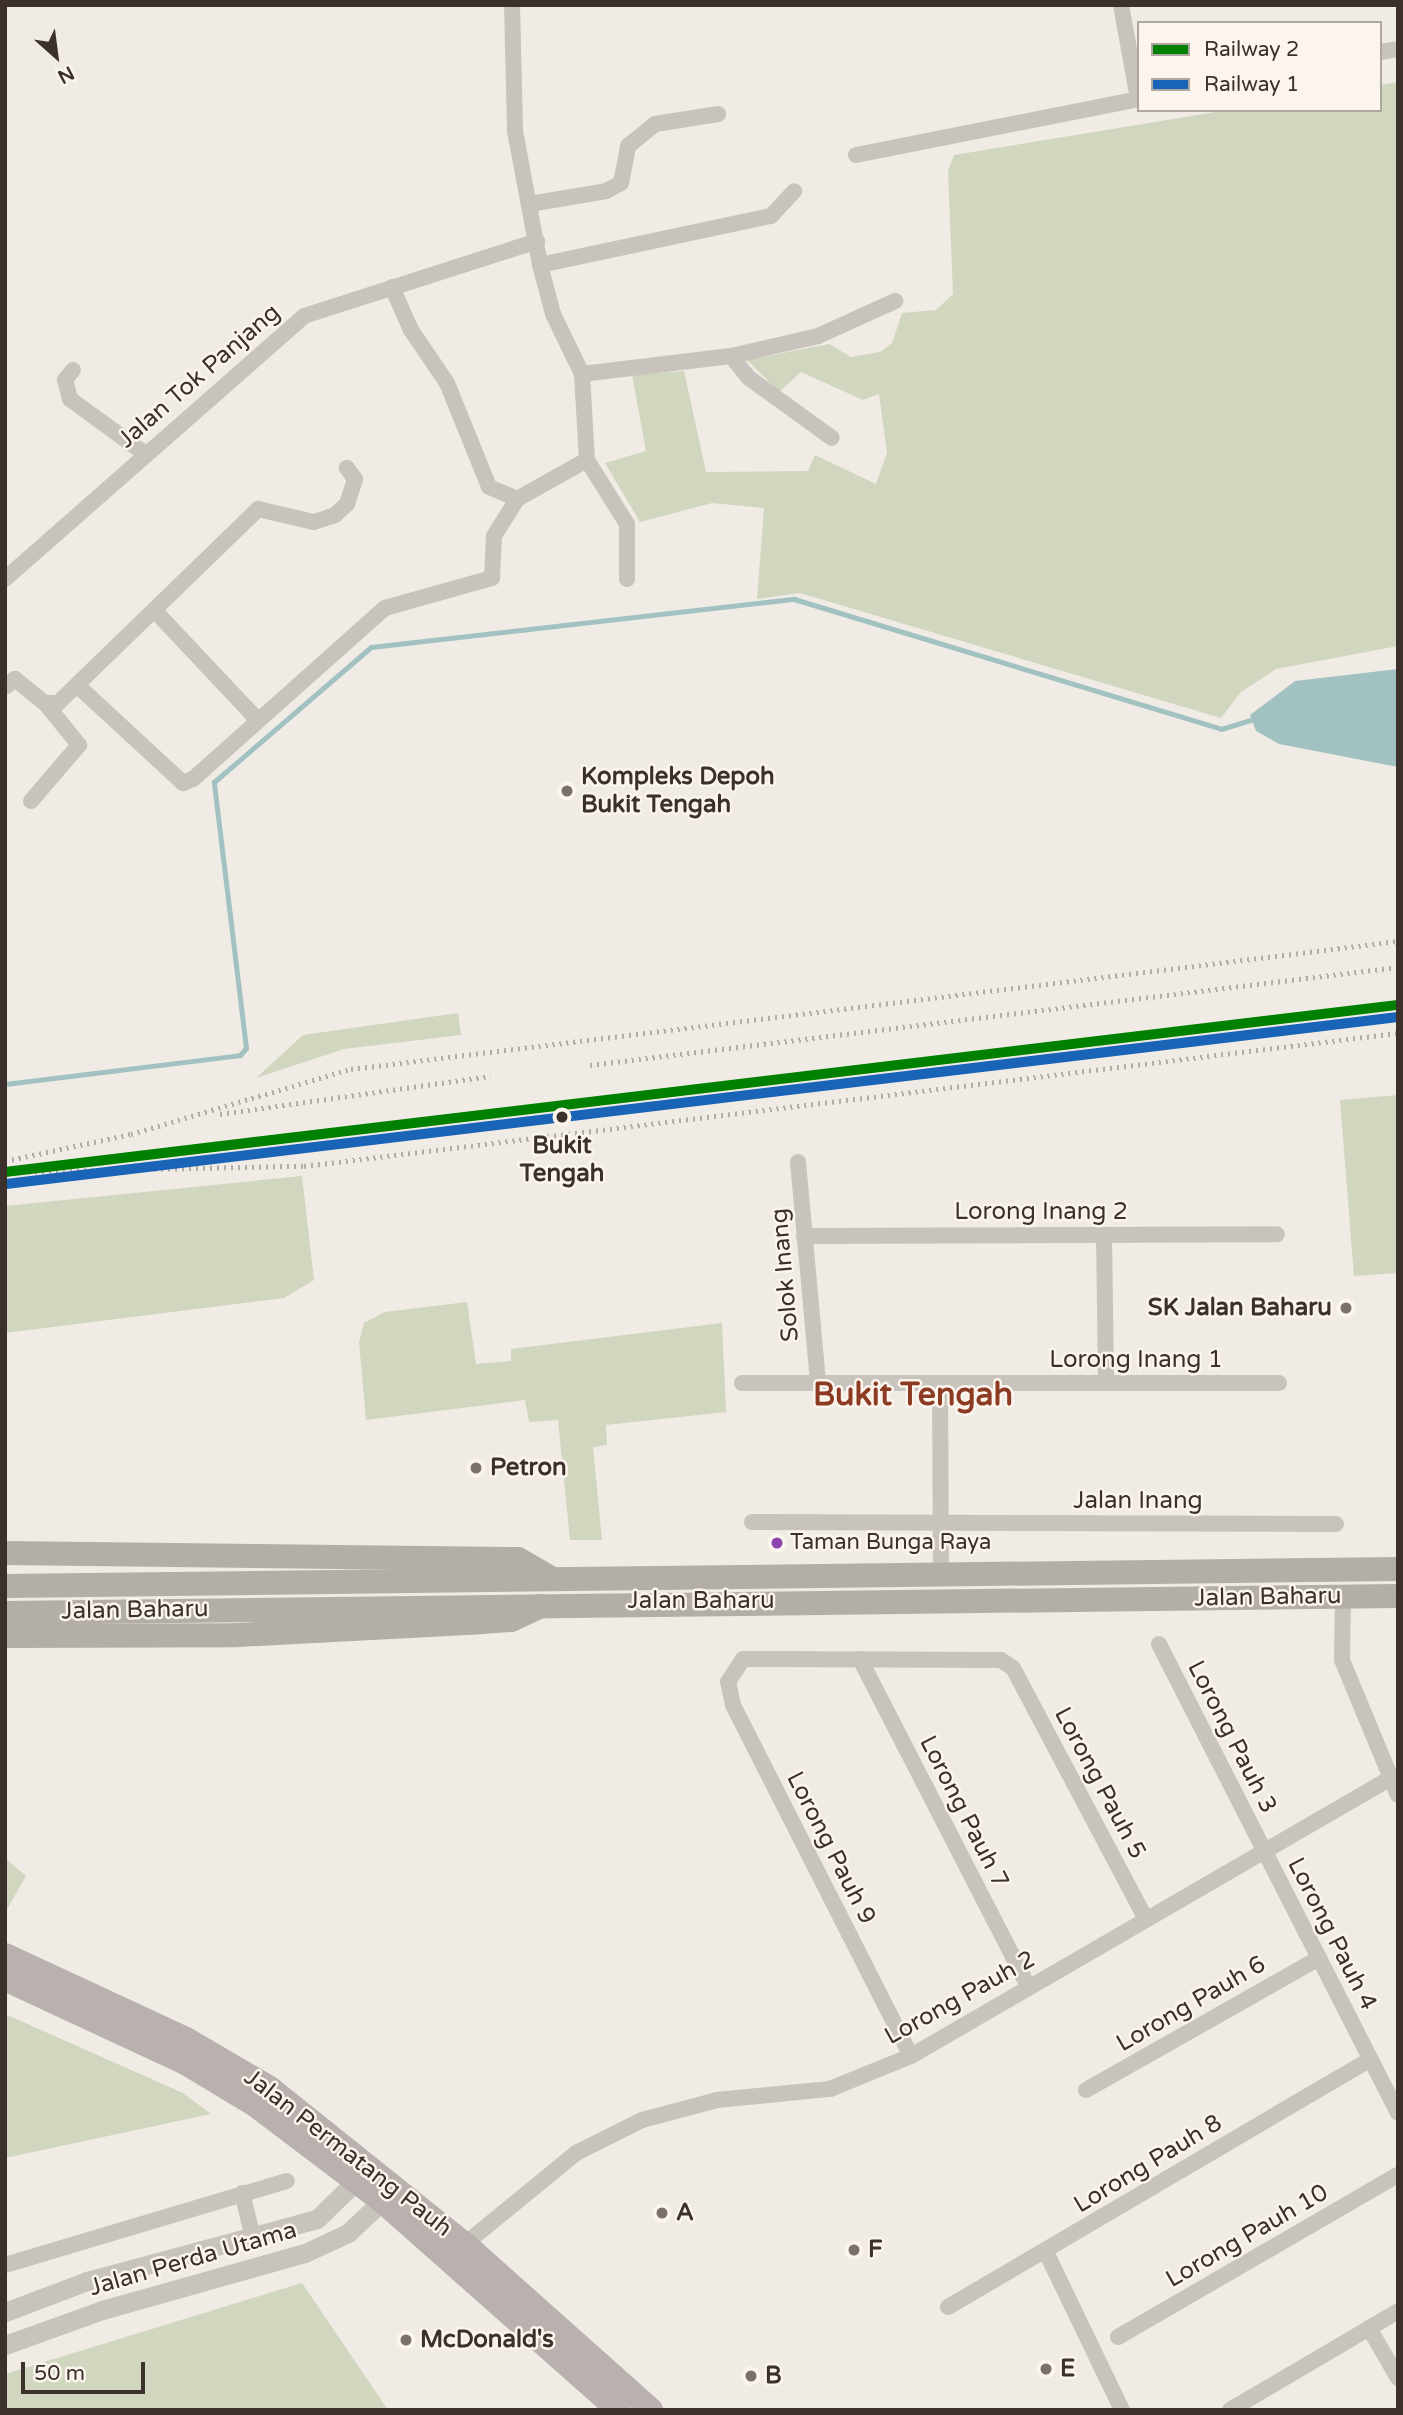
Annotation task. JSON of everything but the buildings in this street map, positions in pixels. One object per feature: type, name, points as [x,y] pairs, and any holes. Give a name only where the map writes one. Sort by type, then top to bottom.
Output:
[{"type":"highway","points":[[5,1553],[518,1559],[547,1577]]},
{"type":"highway","name":"Jalan Baharu","points":[[5,1613],[370,1591],[547,1577],[1398,1569]]},
{"type":"highway","name":"Jalan Baharu","points":[[5,1586],[370,1591],[548,1602],[1398,1596]]},
{"type":"highway","points":[[5,1636],[237,1635],[467,1623],[511,1620],[548,1602]]},
{"type":"main road","name":"Jalan Permatang Pauh","points":[[5,1955],[186,2039],[270,2088],[465,2244],[651,2410]]},
{"type":"main road","name":"Jalan Permatang Pauh","points":[[5,1979],[187,2064],[357,2180],[618,2410]]},
{"type":"street","points":[[512,5],[515,131],[540,265],[552,314],[582,374],[587,460],[627,524],[627,579]]},
{"type":"street","points":[[1121,5],[1137,89]]},
{"type":"street","points":[[856,155],[1137,99]]},
{"type":"street","points":[[530,204],[606,191],[621,183],[628,146],[655,124],[718,114]]},
{"type":"street","points":[[540,265],[771,216],[794,191]]},
{"type":"street","name":"Jalan Tok Panjang","points":[[5,579],[284,329],[328,305],[537,242]]},
{"type":"street","points":[[392,286],[411,330],[446,383],[489,487],[517,499]]},
{"type":"street","points":[[582,374],[731,356],[818,336],[895,302]]},
{"type":"street","points":[[731,356],[758,385],[832,438]]},
{"type":"street","points":[[74,370],[65,380],[71,399],[144,453]]},
{"type":"street","points":[[79,687],[183,783],[384,608],[492,579],[494,536],[517,499],[587,460]]},
{"type":"street","points":[[45,703],[58,704],[79,687],[258,509],[314,522],[335,515],[347,504],[355,479],[347,468]]},
{"type":"street","points":[[156,612],[257,719]]},
{"type":"street","points":[[5,687],[15,679],[28,683],[79,745],[31,801]]},
{"type":"street","name":"Solok Inang","points":[[798,1162],[818,1383]]},
{"type":"street","name":"Lorong Inang 2","points":[[804,1237],[1277,1234]]},
{"type":"street","points":[[1104,1235],[1106,1383]]},
{"type":"street","name":"Lorong Inang 1","points":[[742,1383],[1279,1383]]},
{"type":"street","points":[[940,1383],[941,1574]]},
{"type":"street","name":"Jalan Inang","points":[[752,1522],[1336,1524]]},
{"type":"street","points":[[1343,1596],[1342,1660],[1398,1795]]},
{"type":"street","name":"Lorong Pauh 3","points":[[1159,1644],[1264,1851]]},
{"type":"street","name":"Lorong Pauh 9","points":[[859,1659],[743,1660],[728,1682],[733,1705],[911,2056]]},
{"type":"street","name":"Lorong Pauh 5","points":[[859,1659],[1001,1660],[1013,1668],[1146,1919]]},
{"type":"street","name":"Lorong Pauh 7","points":[[859,1659],[1028,1986]]},
{"type":"street","name":"Lorong Pauh 2","points":[[465,2244],[576,2153],[642,2120],[717,2100],[830,2089],[911,2056],[1390,1779]]},
{"type":"street","name":"Lorong Pauh 4","points":[[1264,1851],[1398,2113]]},
{"type":"street","name":"Lorong Pauh 6","points":[[1086,2090],[1319,1958]]},
{"type":"street","name":"Lorong Pauh 8","points":[[948,2307],[1046,2252],[1370,2059]]},
{"type":"street","name":"Lorong Pauh 10","points":[[1118,2337],[1398,2175]]},
{"type":"street","name":"Jalan Perda Utama","points":[[5,2312],[87,2281],[317,2219],[357,2180]]},
{"type":"street","points":[[5,2265],[287,2181]]},
{"type":"street","points":[[243,2193],[253,2237]]},
{"type":"street","name":"Jalan Perda Utama","points":[[5,2345],[102,2309],[305,2253],[348,2232],[382,2201]]},
{"type":"street","points":[[1046,2252],[1122,2410]]},
{"type":"street","points":[[1230,2410],[1398,2311]]},
{"type":"street","points":[[1369,2328],[1398,2378]]},
{"type":"green space","points":[[1398,82],[1398,646],[1276,669],[1241,692],[1221,718],[800,593],[757,599],[764,508],[712,503],[640,522],[605,463],[646,451],[632,375],[684,371],[706,472],[808,471],[815,455],[876,484],[887,453],[879,394],[863,400],[801,372],[779,392],[747,360],[829,344],[851,357],[880,352],[892,343],[902,313],[936,310],[953,294],[948,171],[954,155],[1216,112],[1382,112],[1382,85]]},
{"type":"green space","points":[[458,1013],[461,1035],[344,1049],[256,1078],[303,1035]]},
{"type":"green space","points":[[1398,1095],[1398,1273],[1354,1276],[1340,1100]]},
{"type":"green space","points":[[302,1176],[314,1280],[284,1298],[5,1333],[5,1206]]},
{"type":"green space","points":[[467,1302],[476,1364],[511,1361],[511,1349],[722,1323],[726,1412],[606,1425],[607,1445],[593,1447],[602,1540],[570,1540],[558,1420],[529,1422],[525,1400],[366,1420],[359,1342],[364,1323],[385,1312]]},
{"type":"green space","points":[[5,1858],[26,1876],[5,1913]]},
{"type":"green space","points":[[5,2014],[183,2093],[211,2114],[5,2158]]},
{"type":"green space","points":[[302,2283],[388,2410],[5,2410],[5,2374]]},
{"type":"water","points":[[1398,669],[1398,767],[1279,744],[1256,731],[1250,715],[1295,681]]},
{"type":"waterway","points":[[5,1084],[240,1055],[246,1048],[214,782],[371,647],[794,599],[1221,729],[1257,718]]},
{"type":"railway","points":[[5,1161],[131,1134],[351,1069],[1398,941]]},
{"type":"railway","points":[[590,1065],[1398,967]]},
{"type":"railway","points":[[7,1172],[304,1166],[1398,1033]]},
{"type":"railway","points":[[220,1114],[490,1076]]},
{"type":"rail line","name":"2","points":[[5,1172],[1398,1005]]},
{"type":"rail line","name":"1","points":[[6,1184],[1398,1017]]},
{"type":"place","name":"Kompleks Depoh Bukit Tengah","points":[[567,791]]},
{"type":"place","name":"Bukit Tengah","points":[[562,1117]]},
{"type":"place","name":"SK Jalan Baharu","points":[[1346,1308]]},
{"type":"place","name":"Petron","points":[[476,1468]]},
{"type":"place","name":"Taman Bunga Raya","points":[[777,1543]]},
{"type":"place","name":"A","points":[[662,2213]]},
{"type":"place","name":"F","points":[[854,2250]]},
{"type":"place","name":"McDonald's","points":[[406,2340]]},
{"type":"place","name":"E","points":[[1046,2369]]},
{"type":"place","name":"B","points":[[751,2376]]},
{"type":"district","name":"Bukit Tengah","points":[[913,1395]]}]
